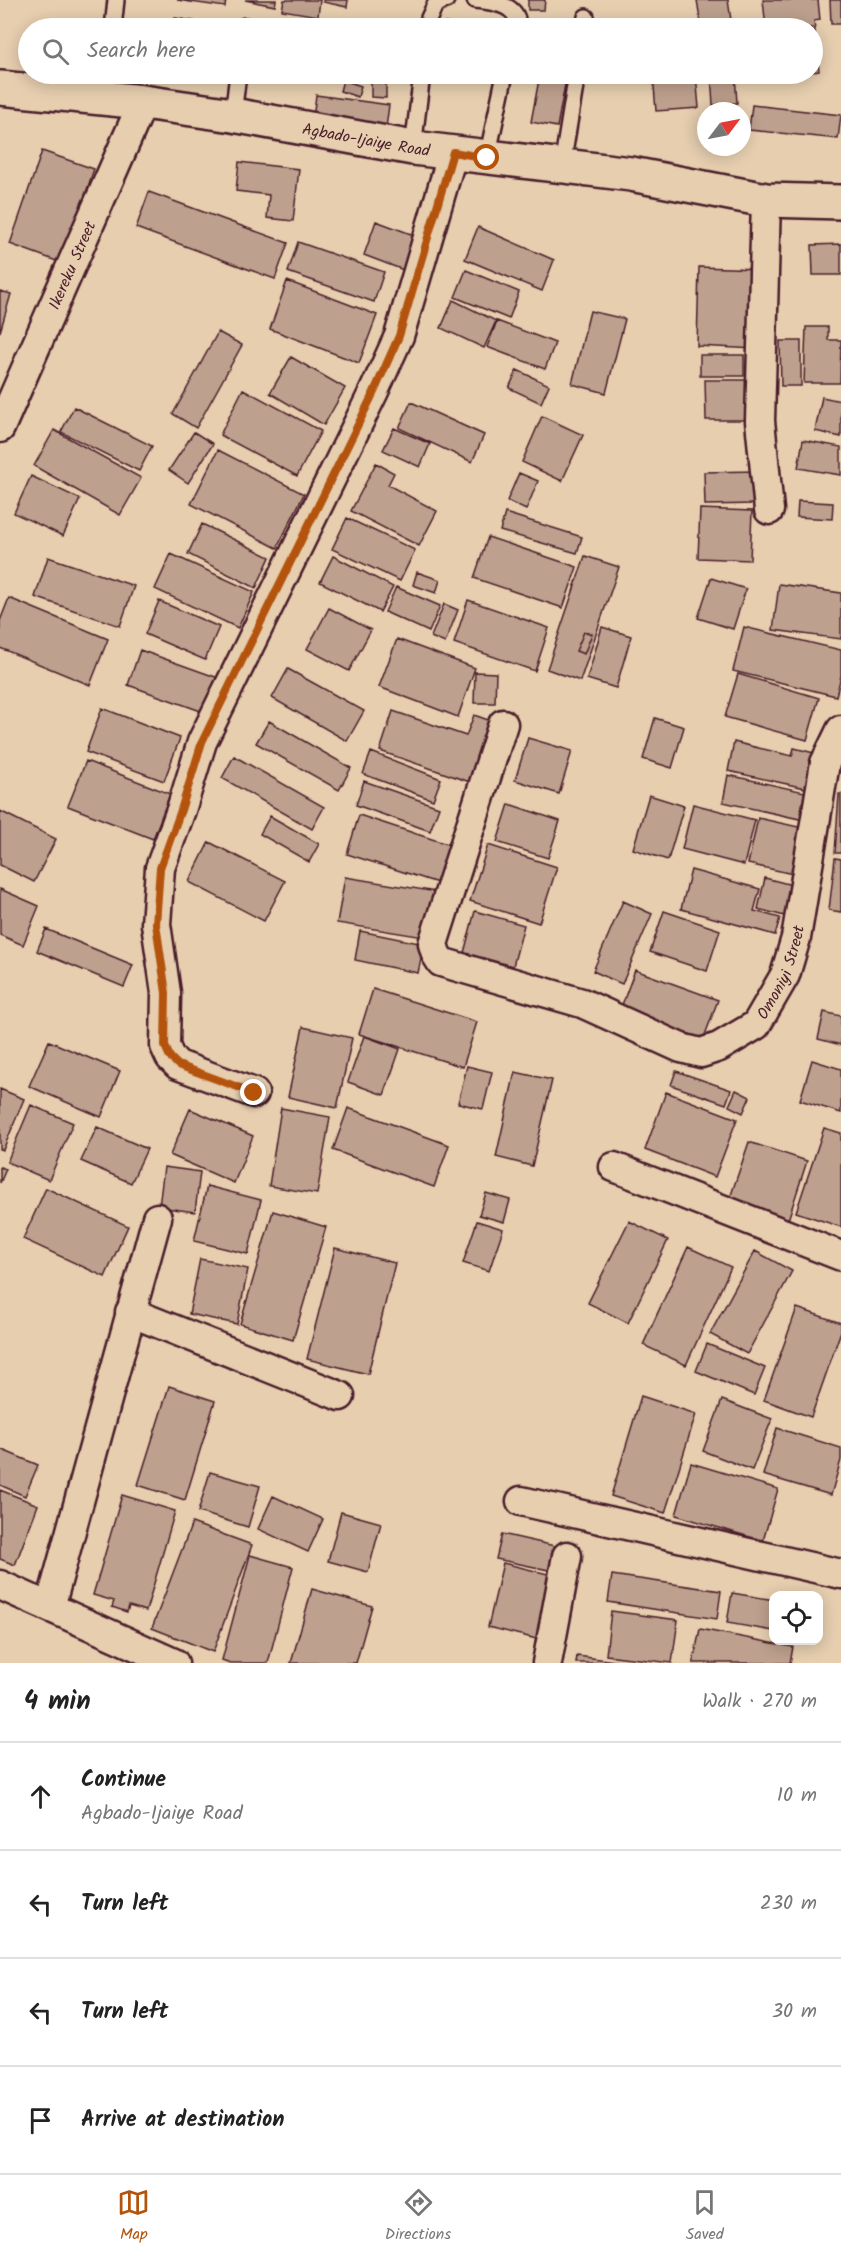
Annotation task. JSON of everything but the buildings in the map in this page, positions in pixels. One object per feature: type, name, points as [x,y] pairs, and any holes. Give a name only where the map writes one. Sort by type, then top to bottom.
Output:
[{"type":"street","name":"Agbado-Ijaiye Road","points":[[0,88],[107,86],[143,102],[233,115],[413,148],[631,174],[766,200],[841,202]]},
{"type":"street","name":"Ikereku Street","points":[[0,426],[143,102]]},
{"type":"street","points":[[254,1093],[178,1065],[170,1057],[165,1046],[166,993],[156,924],[160,868],[202,742],[374,392],[399,336],[453,152]]},
{"type":"street","points":[[766,200],[760,421],[769,510]]},
{"type":"street","name":"Omoniyi Street","points":[[503,724],[433,944],[436,954],[441,962],[582,1003],[681,1048],[701,1053],[718,1047],[756,1025],[785,975],[796,938],[825,763],[841,730]]},
{"type":"street","points":[[614,1167],[841,1256]]},
{"type":"street","points":[[50,1607],[157,1218]]},
{"type":"street","points":[[130,1312],[340,1396]]},
{"type":"street","points":[[521,1501],[841,1574]]},
{"type":"street","points":[[547,1663],[567,1556]]},
{"type":"street","points":[[0,1585],[174,1663]]},
{"type":"lane","points":[[114,18],[116,0]]},
{"type":"lane","points":[[429,18],[435,5],[446,0]]},
{"type":"lane","points":[[475,0],[501,3],[514,12],[516,18]]},
{"type":"lane","points":[[233,115],[237,84]]},
{"type":"lane","points":[[413,148],[421,84]]},
{"type":"lane","points":[[487,158],[500,84]]},
{"type":"lane","points":[[561,166],[575,84]]},
{"type":"route","points":[[254,1093],[178,1065],[170,1057],[165,1046],[166,993],[156,924],[160,868],[202,742],[374,392],[399,336],[453,152],[487,158]]}]
